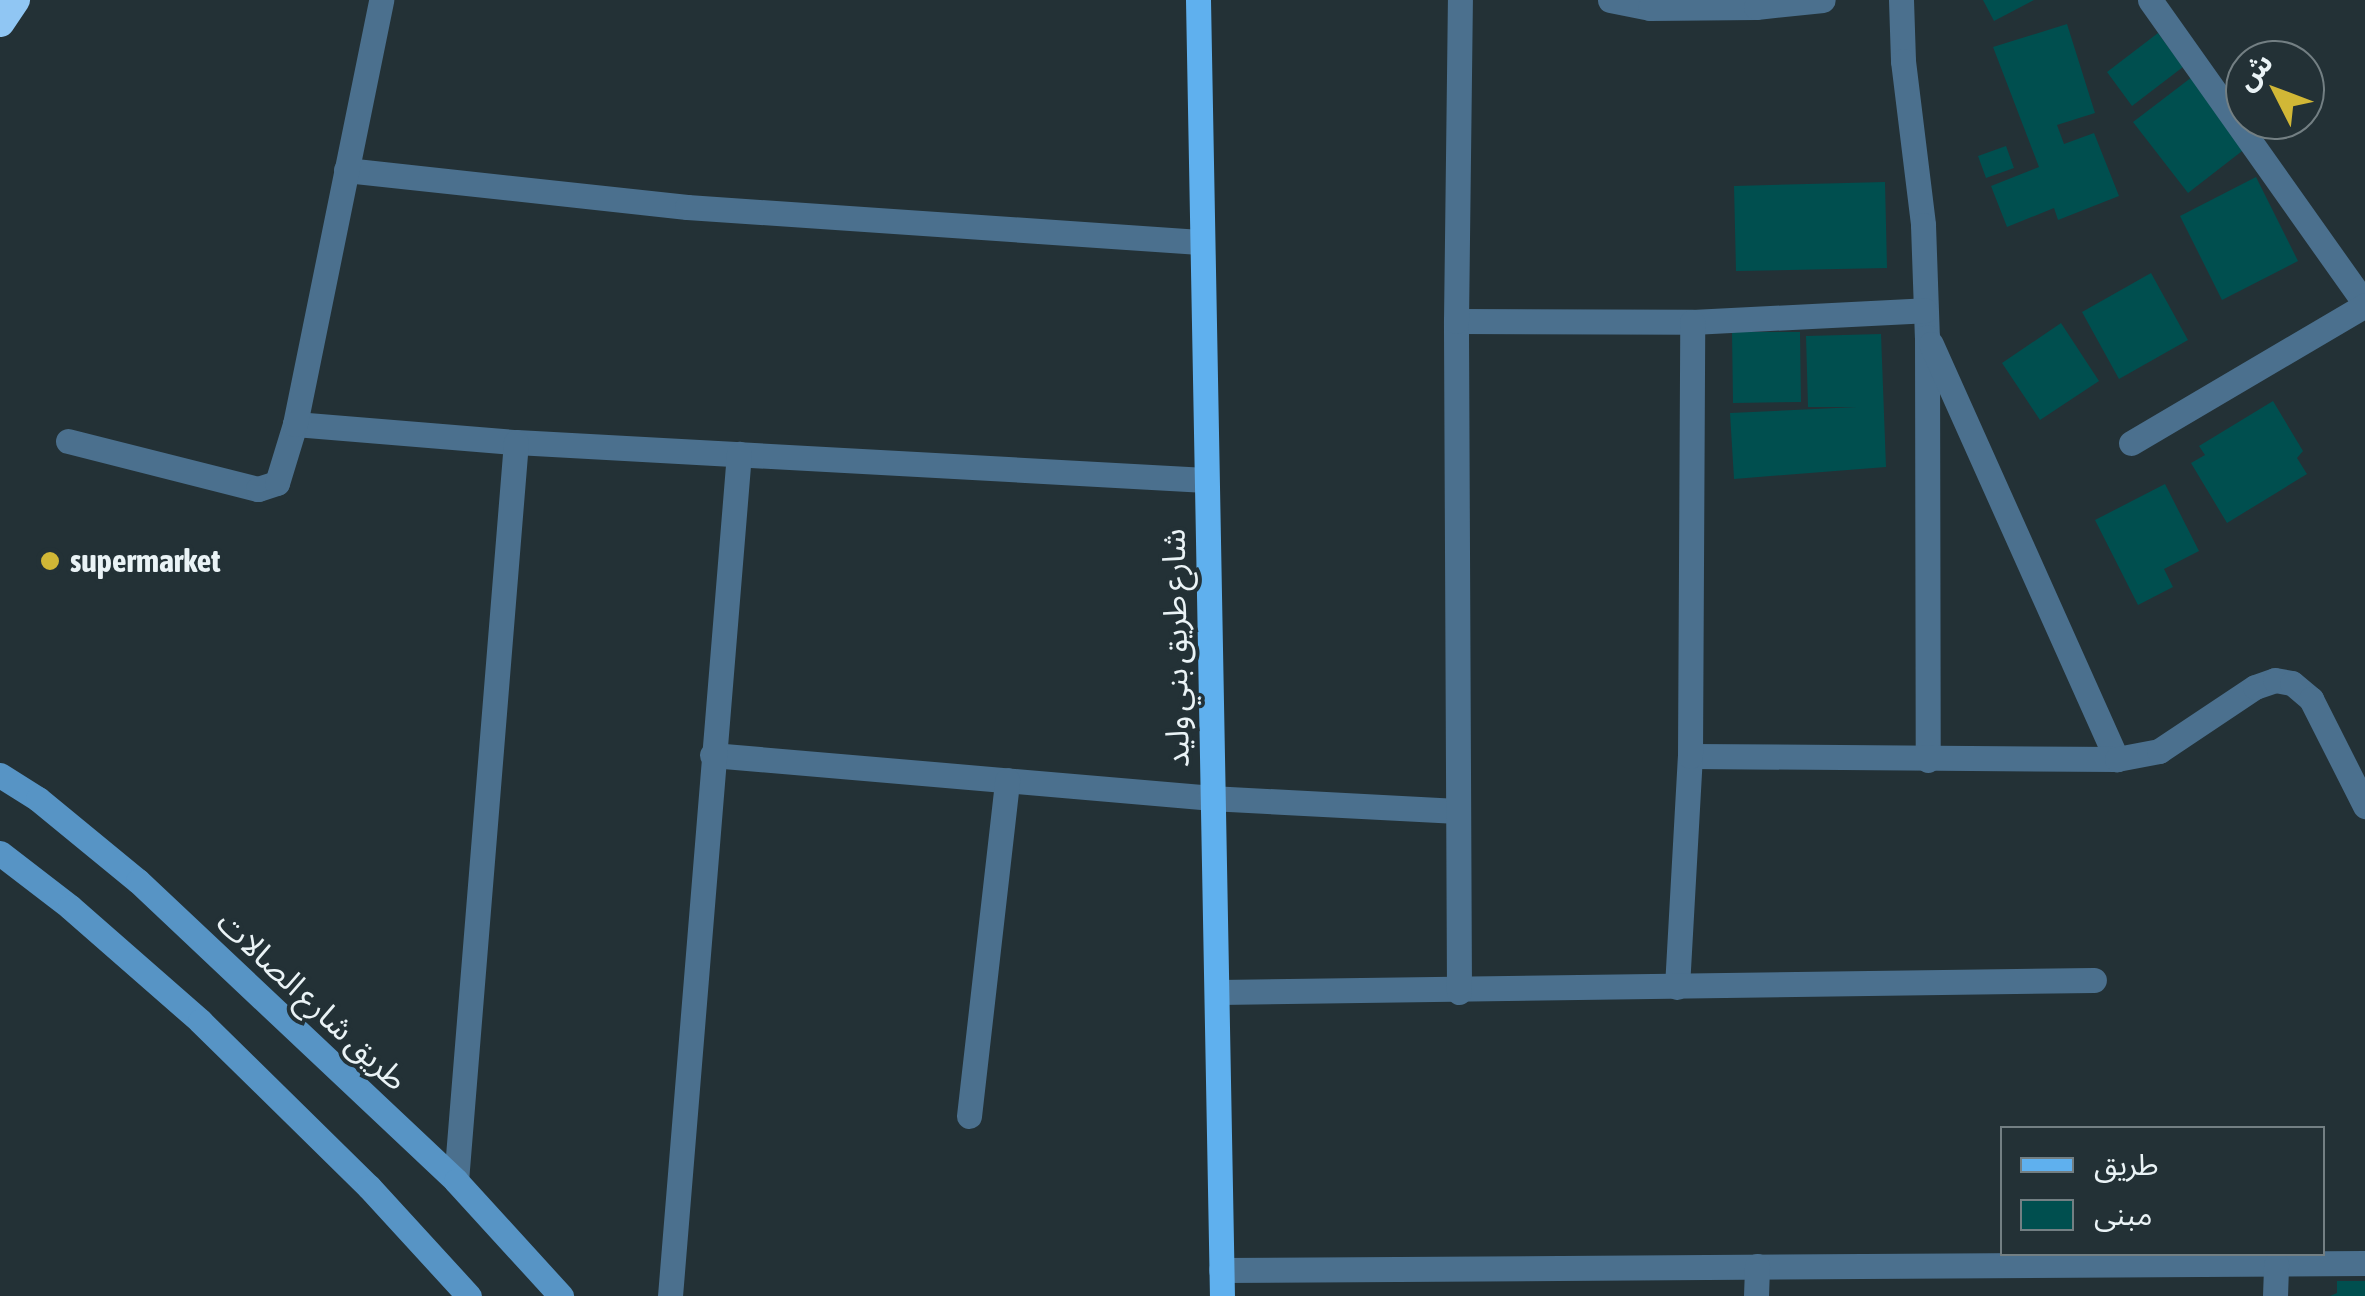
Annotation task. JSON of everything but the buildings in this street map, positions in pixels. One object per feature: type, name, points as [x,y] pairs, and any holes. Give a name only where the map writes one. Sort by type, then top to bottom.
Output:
[{"type":"highway","points":[[0,22],[15,0]]},
{"type":"main road","name":"شارع طريق بني وليد","points":[[1198,0],[1222,1296]]},
{"type":"street","points":[[68,441],[258,489],[277,483],[283,474],[295,424],[381,0]]},
{"type":"street","points":[[1459,992],[1456,321],[1460,0]]},
{"type":"street","points":[[1610,0],[1650,8],[1756,8],[1823,0]]},
{"type":"street","points":[[1900,0],[1903,61],[1923,225],[1928,760]]},
{"type":"street","points":[[2131,443],[2365,305],[2150,0]]},
{"type":"street","points":[[346,170],[687,207],[1200,242]]},
{"type":"street","points":[[1456,321],[1692,322],[1925,310]]},
{"type":"street","points":[[1677,987],[1690,756],[1692,322]]},
{"type":"street","points":[[1927,336],[2118,759]]},
{"type":"street","points":[[295,424],[516,442],[1206,480]]},
{"type":"street","points":[[456,1181],[516,442]]},
{"type":"street","points":[[670,1296],[739,454]]},
{"type":"street","points":[[1690,756],[2118,759],[2159,752],[2256,688],[2276,680],[2292,683],[2311,699],[2365,806]]},
{"type":"street","points":[[712,754],[1210,798],[1458,811]]},
{"type":"street","name":"طريق شارع الصالات","points":[[0,775],[38,799],[138,881],[456,1181],[561,1296]]},
{"type":"street","points":[[968,1116],[1007,780]]},
{"type":"street","points":[[0,854],[70,907],[200,1021],[369,1188],[468,1296]]},
{"type":"street","points":[[1219,992],[1459,992],[2094,980]]},
{"type":"street","points":[[1221,1270],[2365,1263]]},
{"type":"street","points":[[2275,1296],[2276,1264]]},
{"type":"street","points":[[1756,1266],[1756,1296]]},
{"type":"place","name":"supermarket","points":[[50,561]]}]
